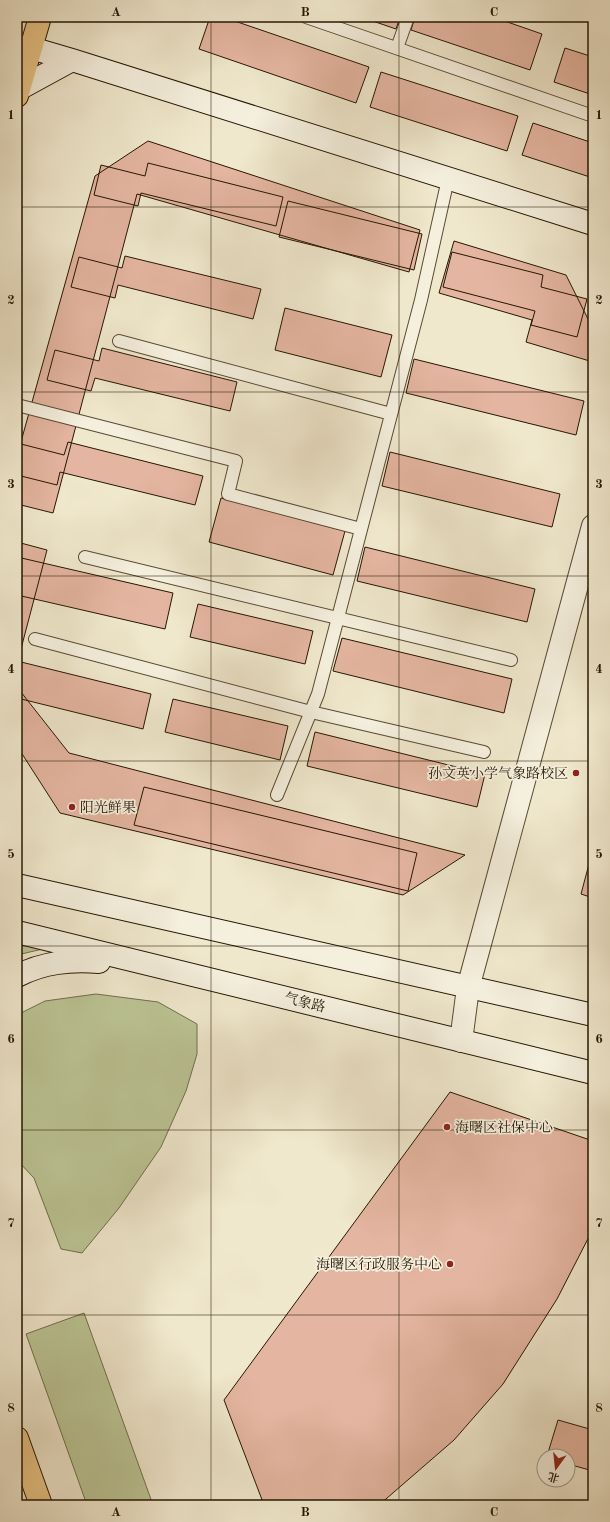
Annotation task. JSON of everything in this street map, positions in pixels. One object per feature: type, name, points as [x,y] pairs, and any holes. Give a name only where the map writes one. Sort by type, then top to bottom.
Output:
[{"type":"main road","points":[[18,92],[24,47],[40,17]]},
{"type":"main road","points":[[17,1438],[41,1505]]},
{"type":"street","points":[[24,47],[72,60],[593,224]]},
{"type":"street","points":[[18,92],[72,60]]},
{"type":"street","points":[[462,1041],[468,988],[593,526]]},
{"type":"street","points":[[17,885],[593,1015]]},
{"type":"street","name":"气象路","points":[[17,932],[593,1073]]},
{"type":"street","points":[[17,976],[33,968],[73,960],[153,965]]},
{"type":"lane","points":[[306,17],[593,116]]},
{"type":"lane","points":[[397,48],[408,17]]},
{"type":"lane","points":[[277,795],[318,694],[421,300],[448,179]]},
{"type":"lane","points":[[119,342],[391,414]]},
{"type":"lane","points":[[17,405],[236,461],[228,494],[361,529]]},
{"type":"lane","points":[[85,557],[511,660]]},
{"type":"lane","points":[[35,639],[311,712],[484,752]]},
{"type":"green space","points":[[17,941],[47,948],[17,955]]},
{"type":"green space","points":[[96,994],[158,1002],[197,1024],[197,1054],[186,1091],[161,1147],[119,1208],[82,1253],[61,1249],[34,1178],[17,1160],[17,1015],[45,1001]]},
{"type":"green space","points":[[84,1313],[153,1505],[87,1505],[26,1334]]},
{"type":"building","points":[[210,17],[223,17],[369,67],[356,103],[199,49]]},
{"type":"building","points":[[361,17],[400,17],[396,29]]},
{"type":"building","points":[[415,17],[493,17],[542,34],[530,70],[411,30]]},
{"type":"building","points":[[565,48],[593,57],[593,95],[554,82]]},
{"type":"building","points":[[381,72],[518,116],[507,151],[370,107]]},
{"type":"building","points":[[533,123],[593,143],[593,178],[522,155]]},
{"type":"building","points":[[148,141],[420,230],[409,272],[137,194],[53,513],[17,504],[17,456],[95,176]]},
{"type":"building","points":[[148,163],[283,197],[276,226],[141,193],[138,206],[94,195],[101,165],[145,176]]},
{"type":"building","points":[[288,201],[422,234],[414,270],[279,237]]},
{"type":"building","points":[[454,241],[566,275],[593,329],[593,362],[526,342],[532,320],[439,293]]},
{"type":"building","points":[[452,252],[543,275],[541,287],[587,299],[577,337],[531,325],[535,311],[443,287]]},
{"type":"building","points":[[125,256],[261,289],[253,319],[118,285],[115,298],[71,287],[79,257],[122,268]]},
{"type":"building","points":[[285,308],[392,335],[381,377],[275,350]]},
{"type":"building","points":[[102,348],[237,382],[230,411],[95,378],[91,391],[47,380],[55,350],[99,361]]},
{"type":"building","points":[[414,359],[584,401],[576,435],[406,393]]},
{"type":"building","points":[[68,442],[203,476],[195,505],[60,472],[57,485],[17,475],[17,459],[21,444],[64,455]]},
{"type":"building","points":[[390,452],[560,494],[552,527],[382,486]]},
{"type":"building","points":[[221,498],[345,531],[333,575],[209,542]]},
{"type":"building","points":[[17,542],[47,550],[17,664]]},
{"type":"building","points":[[365,547],[535,589],[527,622],[357,581]]},
{"type":"building","points":[[17,557],[173,593],[165,629],[17,595]]},
{"type":"building","points":[[198,604],[313,631],[305,664],[190,637]]},
{"type":"building","points":[[342,638],[512,679],[504,713],[333,671]]},
{"type":"building","points":[[17,661],[151,694],[143,729],[17,698]]},
{"type":"building","points":[[17,687],[69,753],[465,855],[403,895],[60,813],[17,746]]},
{"type":"building","points":[[173,699],[288,726],[280,760],[165,732]]},
{"type":"building","points":[[315,732],[485,774],[477,807],[307,766]]},
{"type":"building","points":[[144,787],[417,853],[408,891],[134,825]]},
{"type":"building","points":[[593,849],[593,898],[581,894]]},
{"type":"building","name":"海曙区行政服务中心","points":[[450,1092],[593,1141],[593,1229],[557,1299],[503,1384],[454,1440],[379,1505],[264,1505],[224,1400]]},
{"type":"building","points":[[558,1420],[593,1430],[593,1471],[576,1466],[576,1448],[549,1448]]},
{"type":"place","name":"孙文英小学气象路校区","points":[[576,773]]},
{"type":"place","name":"阳光鲜果","points":[[72,807]]},
{"type":"place","name":"海曙区社保中心","points":[[447,1127]]},
{"type":"place","name":"海曙区行政服务中心","points":[[450,1264]]}]
